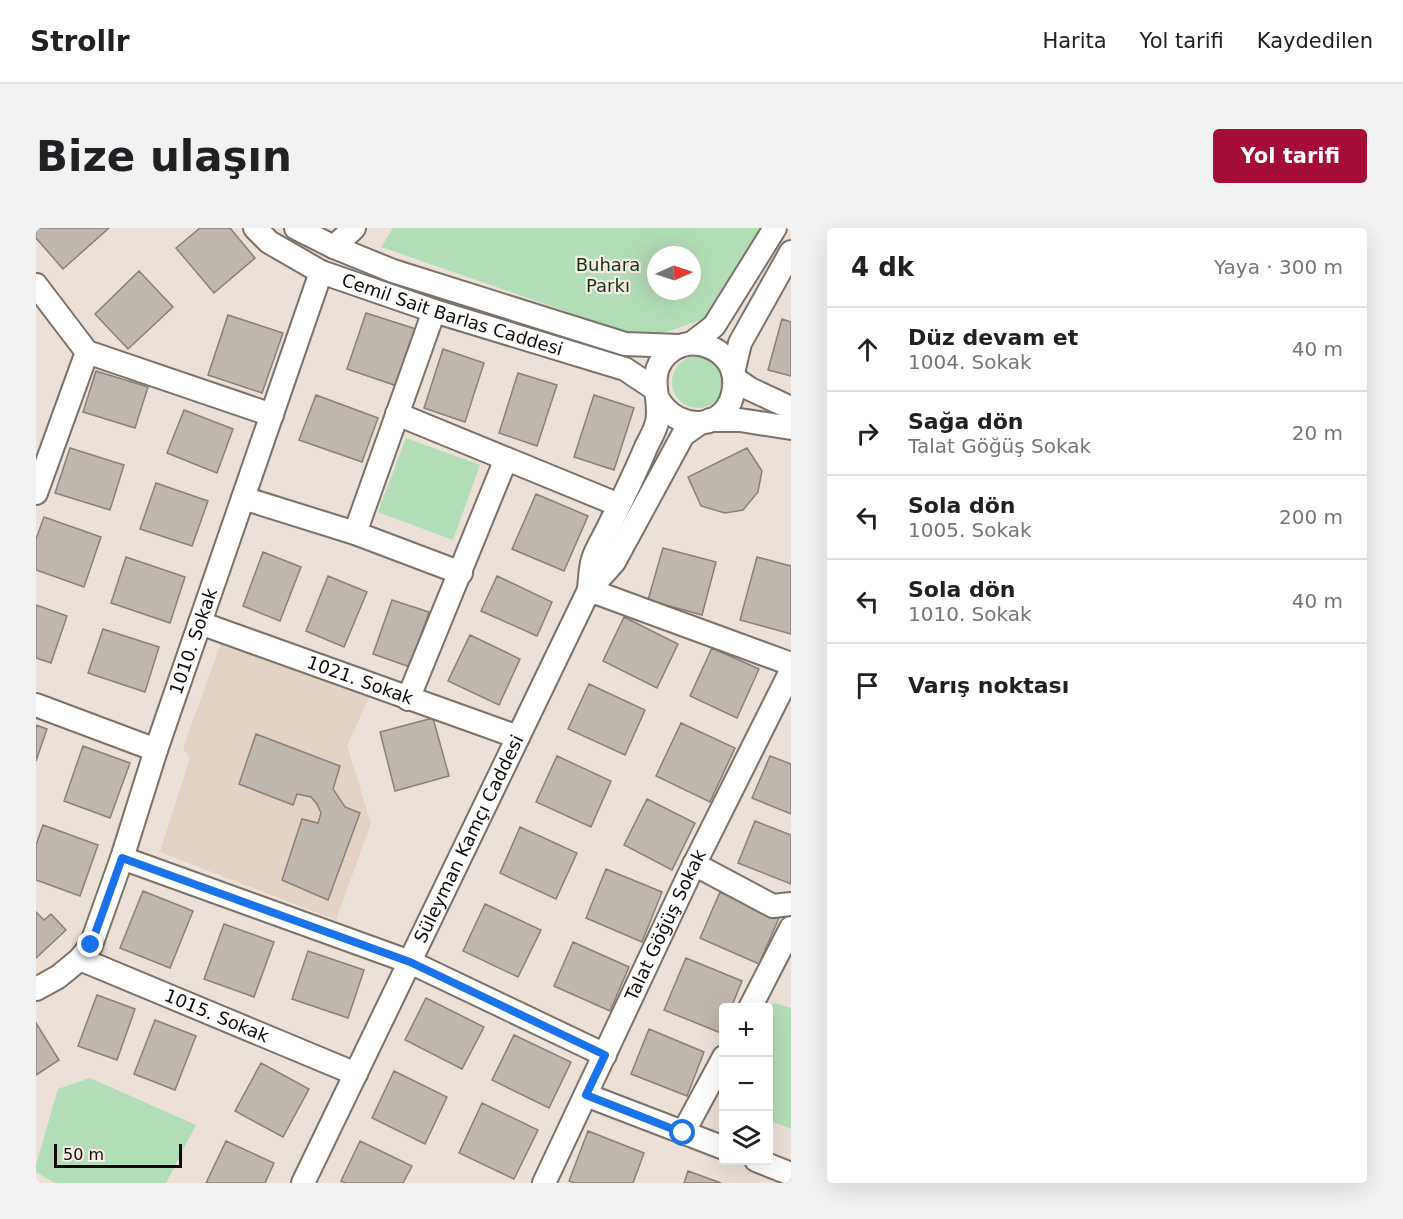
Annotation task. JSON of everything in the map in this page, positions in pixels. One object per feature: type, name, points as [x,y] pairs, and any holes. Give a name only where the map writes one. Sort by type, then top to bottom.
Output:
[{"type":"street","name":"Cemil Sait Barlas Caddesi","points":[[255,228],[269,242],[321,272],[434,310],[625,369],[656,394]]},
{"type":"street","name":"Cemil Sait Barlas Caddesi","points":[[296,228],[334,247],[393,271],[625,344],[685,345]]},
{"type":"street","points":[[334,247],[354,228]]},
{"type":"street","points":[[775,228],[714,326],[685,345],[670,351],[663,359],[655,378],[656,394],[670,415],[690,423],[740,420],[791,428]]},
{"type":"street","points":[[705,422],[726,407],[732,398],[740,343],[791,252]]},
{"type":"street","name":"1010. Sokak","points":[[36,989],[58,977],[80,959],[91,945],[321,272]]},
{"type":"street","points":[[36,285],[87,352],[272,415]]},
{"type":"street","points":[[355,533],[434,310]]},
{"type":"street","points":[[685,345],[710,346],[719,351],[726,358],[734,375],[750,389],[791,408]]},
{"type":"street","points":[[36,493],[87,352]]},
{"type":"street","name":"Süleyman Kamçı Caddesi","points":[[589,590],[592,560],[657,422],[656,394]]},
{"type":"street","points":[[397,414],[619,505]]},
{"type":"street","name":"Süleyman Kamçı Caddesi","points":[[303,1183],[589,590],[614,562],[683,435],[705,422]]},
{"type":"street","points":[[408,699],[506,459]]},
{"type":"street","points":[[243,498],[355,533],[461,573]]},
{"type":"street","points":[[589,590],[791,664]]},
{"type":"street","name":"1021. Sokak","points":[[200,623],[518,737]]},
{"type":"street","name":"Talat Göğüş Sokak","points":[[544,1183],[694,864],[791,671]]},
{"type":"street","points":[[36,705],[156,750]]},
{"type":"street","points":[[122,858],[410,962],[605,1055]]},
{"type":"street","points":[[694,864],[773,906],[791,904]]},
{"type":"street","points":[[753,1003],[791,928]]},
{"type":"street","name":"1015. Sokak","points":[[80,959],[356,1074]]},
{"type":"street","points":[[683,1133],[719,1065]]},
{"type":"street","points":[[586,1095],[719,1146]]},
{"type":"street","points":[[767,1165],[791,1174]]},
{"type":"shaded area","points":[[221,643],[370,695],[347,746],[371,823],[336,920],[160,852],[190,758],[183,748]]},
{"type":"green space","name":"Buhara Parkı","points":[[393,228],[766,228],[709,317],[646,339],[381,247]]},
{"type":"green space","points":[[698,356],[708,358],[716,364],[722,372],[724,382],[722,392],[716,400],[708,406],[698,408],[688,406],[680,400],[674,392],[672,382],[674,372],[680,364],[688,358]]},
{"type":"green space","points":[[406,438],[480,465],[453,540],[378,512]]},
{"type":"green space","points":[[773,1004],[791,1008],[791,1129],[773,1122]]},
{"type":"green space","points":[[90,1078],[196,1125],[166,1183],[55,1183],[36,1172],[58,1089]]},
{"type":"building","points":[[36,228],[109,228],[63,269],[36,238]]},
{"type":"building","points":[[200,228],[230,228],[255,258],[214,293],[176,248]]},
{"type":"building","points":[[139,271],[173,307],[128,349],[95,314]]},
{"type":"building","points":[[366,313],[416,329],[397,386],[347,369]]},
{"type":"building","points":[[228,315],[283,333],[262,393],[208,375]]},
{"type":"building","points":[[782,319],[791,322],[791,376],[768,370]]},
{"type":"building","points":[[443,349],[484,363],[465,422],[424,408]]},
{"type":"building","points":[[96,371],[148,387],[135,428],[83,412]]},
{"type":"building","points":[[518,373],[557,385],[537,446],[499,433]]},
{"type":"building","points":[[316,395],[378,418],[362,462],[299,440]]},
{"type":"building","points":[[594,395],[634,408],[614,470],[574,457]]},
{"type":"building","points":[[184,410],[233,429],[217,473],[167,453]]},
{"type":"building","points":[[70,448],[124,465],[110,510],[55,493]]},
{"type":"building","points":[[747,448],[762,471],[758,492],[743,510],[725,513],[701,506],[688,477]]},
{"type":"building","points":[[156,483],[208,501],[192,546],[140,529]]},
{"type":"building","points":[[536,494],[588,516],[564,571],[512,549]]},
{"type":"building","points":[[44,517],[101,537],[84,587],[36,570],[36,539]]},
{"type":"building","points":[[663,548],[716,562],[702,615],[648,600]]},
{"type":"building","points":[[263,552],[301,567],[280,621],[243,606]]},
{"type":"building","points":[[126,557],[185,577],[170,623],[111,603]]},
{"type":"building","points":[[757,557],[791,566],[791,634],[740,620]]},
{"type":"building","points":[[328,576],[367,592],[344,647],[306,631]]},
{"type":"building","points":[[497,576],[552,602],[537,636],[481,611]]},
{"type":"building","points":[[392,600],[429,612],[410,667],[373,654]]},
{"type":"building","points":[[36,605],[67,616],[51,663],[36,658]]},
{"type":"building","points":[[624,617],[678,644],[657,688],[603,661]]},
{"type":"building","points":[[103,629],[159,647],[145,692],[88,673]]},
{"type":"building","points":[[470,635],[520,659],[499,705],[448,681]]},
{"type":"building","points":[[712,648],[759,669],[737,718],[690,696]]},
{"type":"building","points":[[589,684],[645,710],[625,755],[568,729]]},
{"type":"building","points":[[433,718],[449,776],[395,791],[380,732]]},
{"type":"building","points":[[681,723],[735,748],[710,802],[656,776]]},
{"type":"building","points":[[36,725],[47,729],[36,761]]},
{"type":"building","points":[[256,734],[340,766],[333,789],[345,807],[360,813],[328,900],[282,880],[302,819],[318,823],[321,813],[317,804],[311,797],[297,794],[293,805],[239,784]]},
{"type":"building","points":[[83,746],[130,763],[110,818],[64,801]]},
{"type":"building","points":[[557,756],[611,781],[591,827],[536,802]]},
{"type":"building","points":[[770,756],[791,764],[791,814],[752,798]]},
{"type":"building","points":[[647,799],[695,823],[672,870],[624,845]]},
{"type":"building","points":[[755,821],[791,835],[791,884],[738,863]]},
{"type":"building","points":[[43,825],[98,845],[80,896],[36,880],[36,845]]},
{"type":"building","points":[[520,827],[577,853],[556,899],[500,873]]},
{"type":"building","points":[[606,869],[662,892],[642,942],[586,918]]},
{"type":"building","points":[[143,891],[193,911],[170,968],[120,948]]},
{"type":"building","points":[[720,892],[779,918],[759,964],[700,938]]},
{"type":"building","points":[[485,904],[541,930],[518,977],[463,951]]},
{"type":"building","points":[[36,912],[44,920],[51,914],[66,930],[36,958]]},
{"type":"building","points":[[224,924],[274,942],[254,997],[204,979]]},
{"type":"building","points":[[573,942],[629,967],[610,1011],[554,986]]},
{"type":"building","points":[[308,951],[364,970],[348,1018],[292,999]]},
{"type":"building","points":[[686,958],[742,981],[733,1003],[719,1003],[719,1032],[664,1010]]},
{"type":"building","points":[[97,995],[135,1009],[117,1060],[78,1046]]},
{"type":"building","points":[[426,998],[484,1027],[462,1069],[405,1040]]},
{"type":"building","points":[[155,1020],[196,1036],[175,1090],[134,1074]]},
{"type":"building","points":[[36,1023],[59,1060],[36,1075]]},
{"type":"building","points":[[649,1029],[704,1052],[687,1096],[631,1074]]},
{"type":"building","points":[[514,1035],[571,1062],[549,1108],[492,1080]]},
{"type":"building","points":[[261,1063],[309,1089],[283,1137],[235,1111]]},
{"type":"building","points":[[394,1071],[447,1097],[425,1144],[372,1118]]},
{"type":"building","points":[[482,1103],[538,1130],[514,1179],[459,1153]]},
{"type":"building","points":[[588,1131],[644,1153],[633,1183],[575,1183],[569,1181]]},
{"type":"building","points":[[226,1141],[274,1163],[265,1183],[206,1183]]},
{"type":"building","points":[[360,1141],[412,1166],[403,1183],[346,1183],[341,1181]]},
{"type":"building","points":[[688,1171],[721,1183],[684,1183]]},
{"type":"route","points":[[91,945],[122,858],[410,962],[605,1055],[586,1095],[683,1133]]}]
